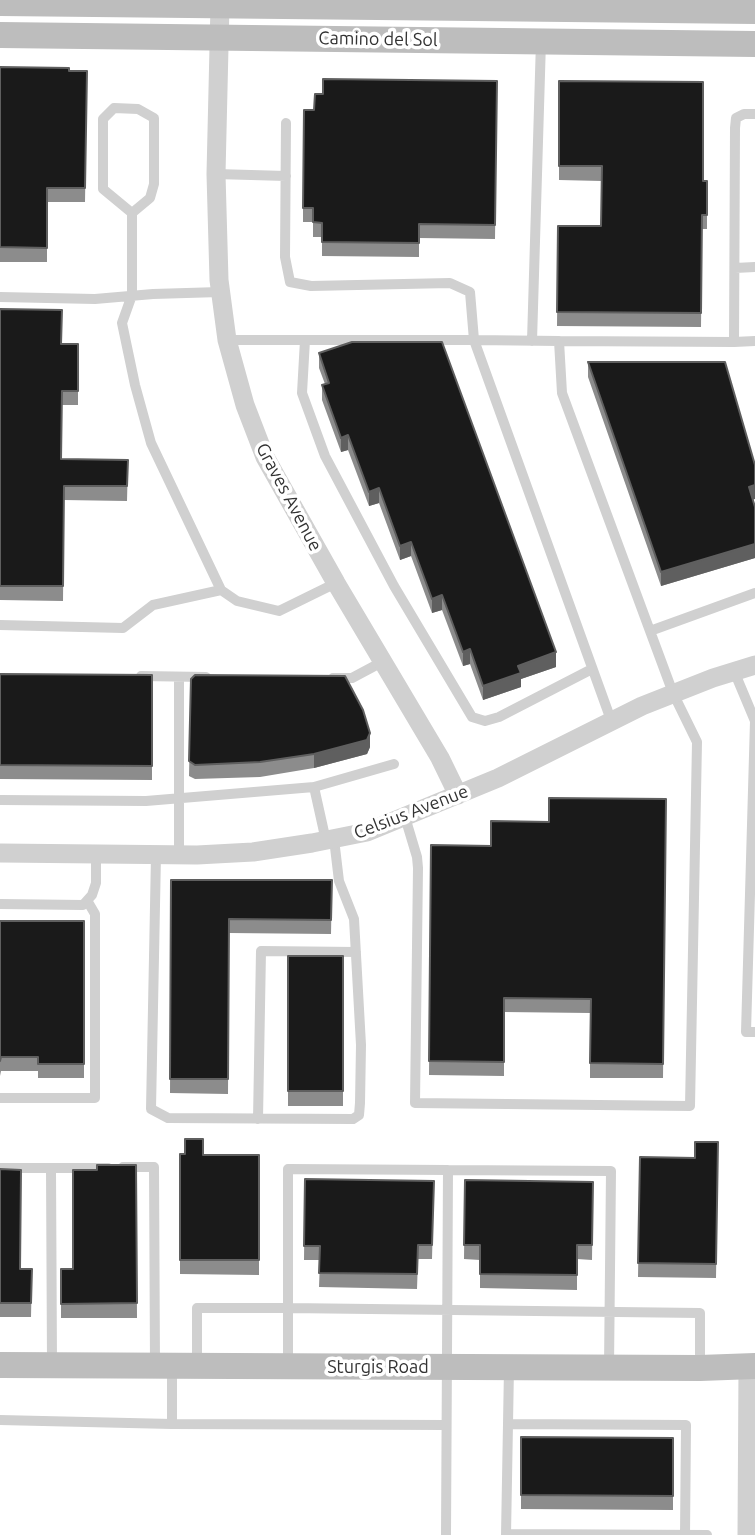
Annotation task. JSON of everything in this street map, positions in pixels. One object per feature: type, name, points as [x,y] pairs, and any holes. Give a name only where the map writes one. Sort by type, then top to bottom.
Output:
[{"type":"street","name":"Camino del Sol","points":[[0,3],[719,5],[755,11]]},
{"type":"street","name":"Graves Avenue","points":[[220,3],[216,174],[220,292],[227,340],[245,405],[265,457],[335,583],[440,758],[458,795]]},
{"type":"street","points":[[718,43],[719,5]]},
{"type":"street","name":"Camino del Sol","points":[[0,35],[755,44]]},
{"type":"street","name":"Celsius Avenue","points":[[0,853],[179,855],[253,852],[367,832],[458,795],[611,720],[673,693],[755,665]]},
{"type":"street","name":"Sturgis Road","points":[[0,1365],[752,1367]]},
{"type":"street","points":[[747,1535],[752,1367]]},
{"type":"lane","points":[[532,341],[541,41]]},
{"type":"lane","points":[[114,108],[138,109],[154,118],[154,184],[150,198],[132,213],[103,189],[103,119],[114,108]]},
{"type":"lane","points":[[734,342],[736,118],[744,114],[755,114]]},
{"type":"lane","points":[[286,123],[285,257],[290,282],[311,286],[450,283],[470,292],[474,340],[611,720]]},
{"type":"lane","points":[[216,174],[286,176]]},
{"type":"lane","points":[[132,213],[132,295],[122,323],[135,385],[151,443],[221,590],[237,601],[279,611],[335,583]]},
{"type":"lane","points":[[735,268],[755,267]]},
{"type":"lane","points":[[0,297],[95,299],[220,292]]},
{"type":"lane","points":[[227,340],[755,341]]},
{"type":"lane","points":[[305,340],[302,393],[325,456],[394,586],[472,718],[485,721],[499,717],[592,669]]},
{"type":"lane","points":[[405,817],[418,868],[415,1104],[690,1106],[697,742],[673,693],[562,393],[559,341]]},
{"type":"lane","points":[[0,625],[123,628],[153,605],[221,590]]},
{"type":"lane","points":[[650,631],[755,593]]},
{"type":"lane","points":[[326,678],[352,678],[383,662]]},
{"type":"lane","points":[[734,671],[755,721],[746,1032],[755,1032]]},
{"type":"lane","points":[[124,676],[219,677]]},
{"type":"lane","points":[[179,677],[179,855]]},
{"type":"lane","points":[[0,800],[146,801],[314,787],[394,764]]},
{"type":"lane","points":[[156,855],[151,1109],[168,1118],[353,1119],[359,1115],[361,1045],[354,919],[339,881],[314,787]]},
{"type":"lane","points":[[0,904],[83,905],[88,902],[96,883],[96,854]]},
{"type":"lane","points":[[0,1098],[95,1098],[95,914],[88,902]]},
{"type":"lane","points":[[258,1119],[261,951],[356,952]]},
{"type":"lane","points":[[0,1168],[154,1167],[175,1367],[172,1424]]},
{"type":"lane","points":[[51,1169],[52,1366]]},
{"type":"lane","points":[[288,1367],[288,1169],[611,1171],[609,1367]]},
{"type":"lane","points":[[446,1535],[448,1170]]},
{"type":"lane","points":[[175,1367],[197,1308],[288,1308],[700,1313],[700,1368]]},
{"type":"lane","points":[[509,1367],[506,1535],[707,1535]]},
{"type":"lane","points":[[0,1420],[446,1425]]},
{"type":"lane","points":[[508,1424],[686,1425],[685,1535]]},
{"type":"building","points":[[0,67],[69,68],[69,71],[87,71],[85,188],[47,188],[47,248],[0,247]]},
{"type":"building","points":[[323,79],[497,81],[495,225],[419,224],[419,243],[322,242],[322,223],[313,222],[313,208],[303,208],[304,110],[314,110],[315,94],[323,94]]},
{"type":"building","points":[[559,81],[703,82],[703,181],[707,181],[707,215],[702,215],[701,313],[557,312],[558,226],[601,226],[602,166],[559,166]]},
{"type":"building","points":[[0,309],[62,310],[61,344],[78,344],[78,391],[62,391],[61,459],[128,460],[127,486],[64,486],[63,586],[0,586]]},
{"type":"building","points":[[352,342],[442,342],[556,652],[518,666],[521,673],[483,686],[470,649],[463,652],[442,595],[432,599],[411,542],[400,546],[379,488],[369,492],[348,435],[341,438],[322,385],[329,383],[319,353]]},
{"type":"building","points":[[588,362],[725,362],[755,465],[755,485],[749,487],[755,507],[755,544],[661,572]]},
{"type":"building","points":[[0,674],[152,675],[152,766],[0,765]]},
{"type":"building","points":[[195,675],[345,676],[363,710],[370,733],[367,740],[314,754],[260,762],[195,765],[189,761],[191,679]]},
{"type":"building","points":[[549,798],[666,799],[663,1064],[590,1063],[591,999],[504,998],[504,1062],[429,1061],[431,845],[491,846],[491,821],[549,822]]},
{"type":"building","points":[[171,880],[332,880],[331,920],[229,919],[228,1079],[170,1079]]},
{"type":"building","points":[[0,921],[84,921],[84,1064],[38,1064],[38,1057],[1,1057],[0,1061]]},
{"type":"building","points":[[288,956],[343,956],[343,1091],[288,1091]]},
{"type":"building","points":[[185,1139],[203,1139],[203,1155],[259,1155],[259,1260],[180,1260],[180,1154],[185,1154]]},
{"type":"building","points":[[695,1142],[718,1142],[716,1264],[638,1263],[640,1157],[695,1158]]},
{"type":"building","points":[[97,1165],[136,1165],[137,1303],[61,1304],[61,1269],[73,1269],[73,1170],[97,1170]]},
{"type":"building","points":[[0,1169],[21,1170],[20,1269],[32,1269],[31,1303],[0,1303]]},
{"type":"building","points":[[305,1179],[434,1181],[432,1245],[418,1245],[417,1274],[319,1273],[320,1246],[304,1246]]},
{"type":"building","points":[[465,1180],[593,1182],[592,1245],[577,1245],[577,1275],[480,1274],[480,1245],[464,1245]]},
{"type":"building","points":[[521,1437],[673,1438],[673,1496],[521,1495]]}]
